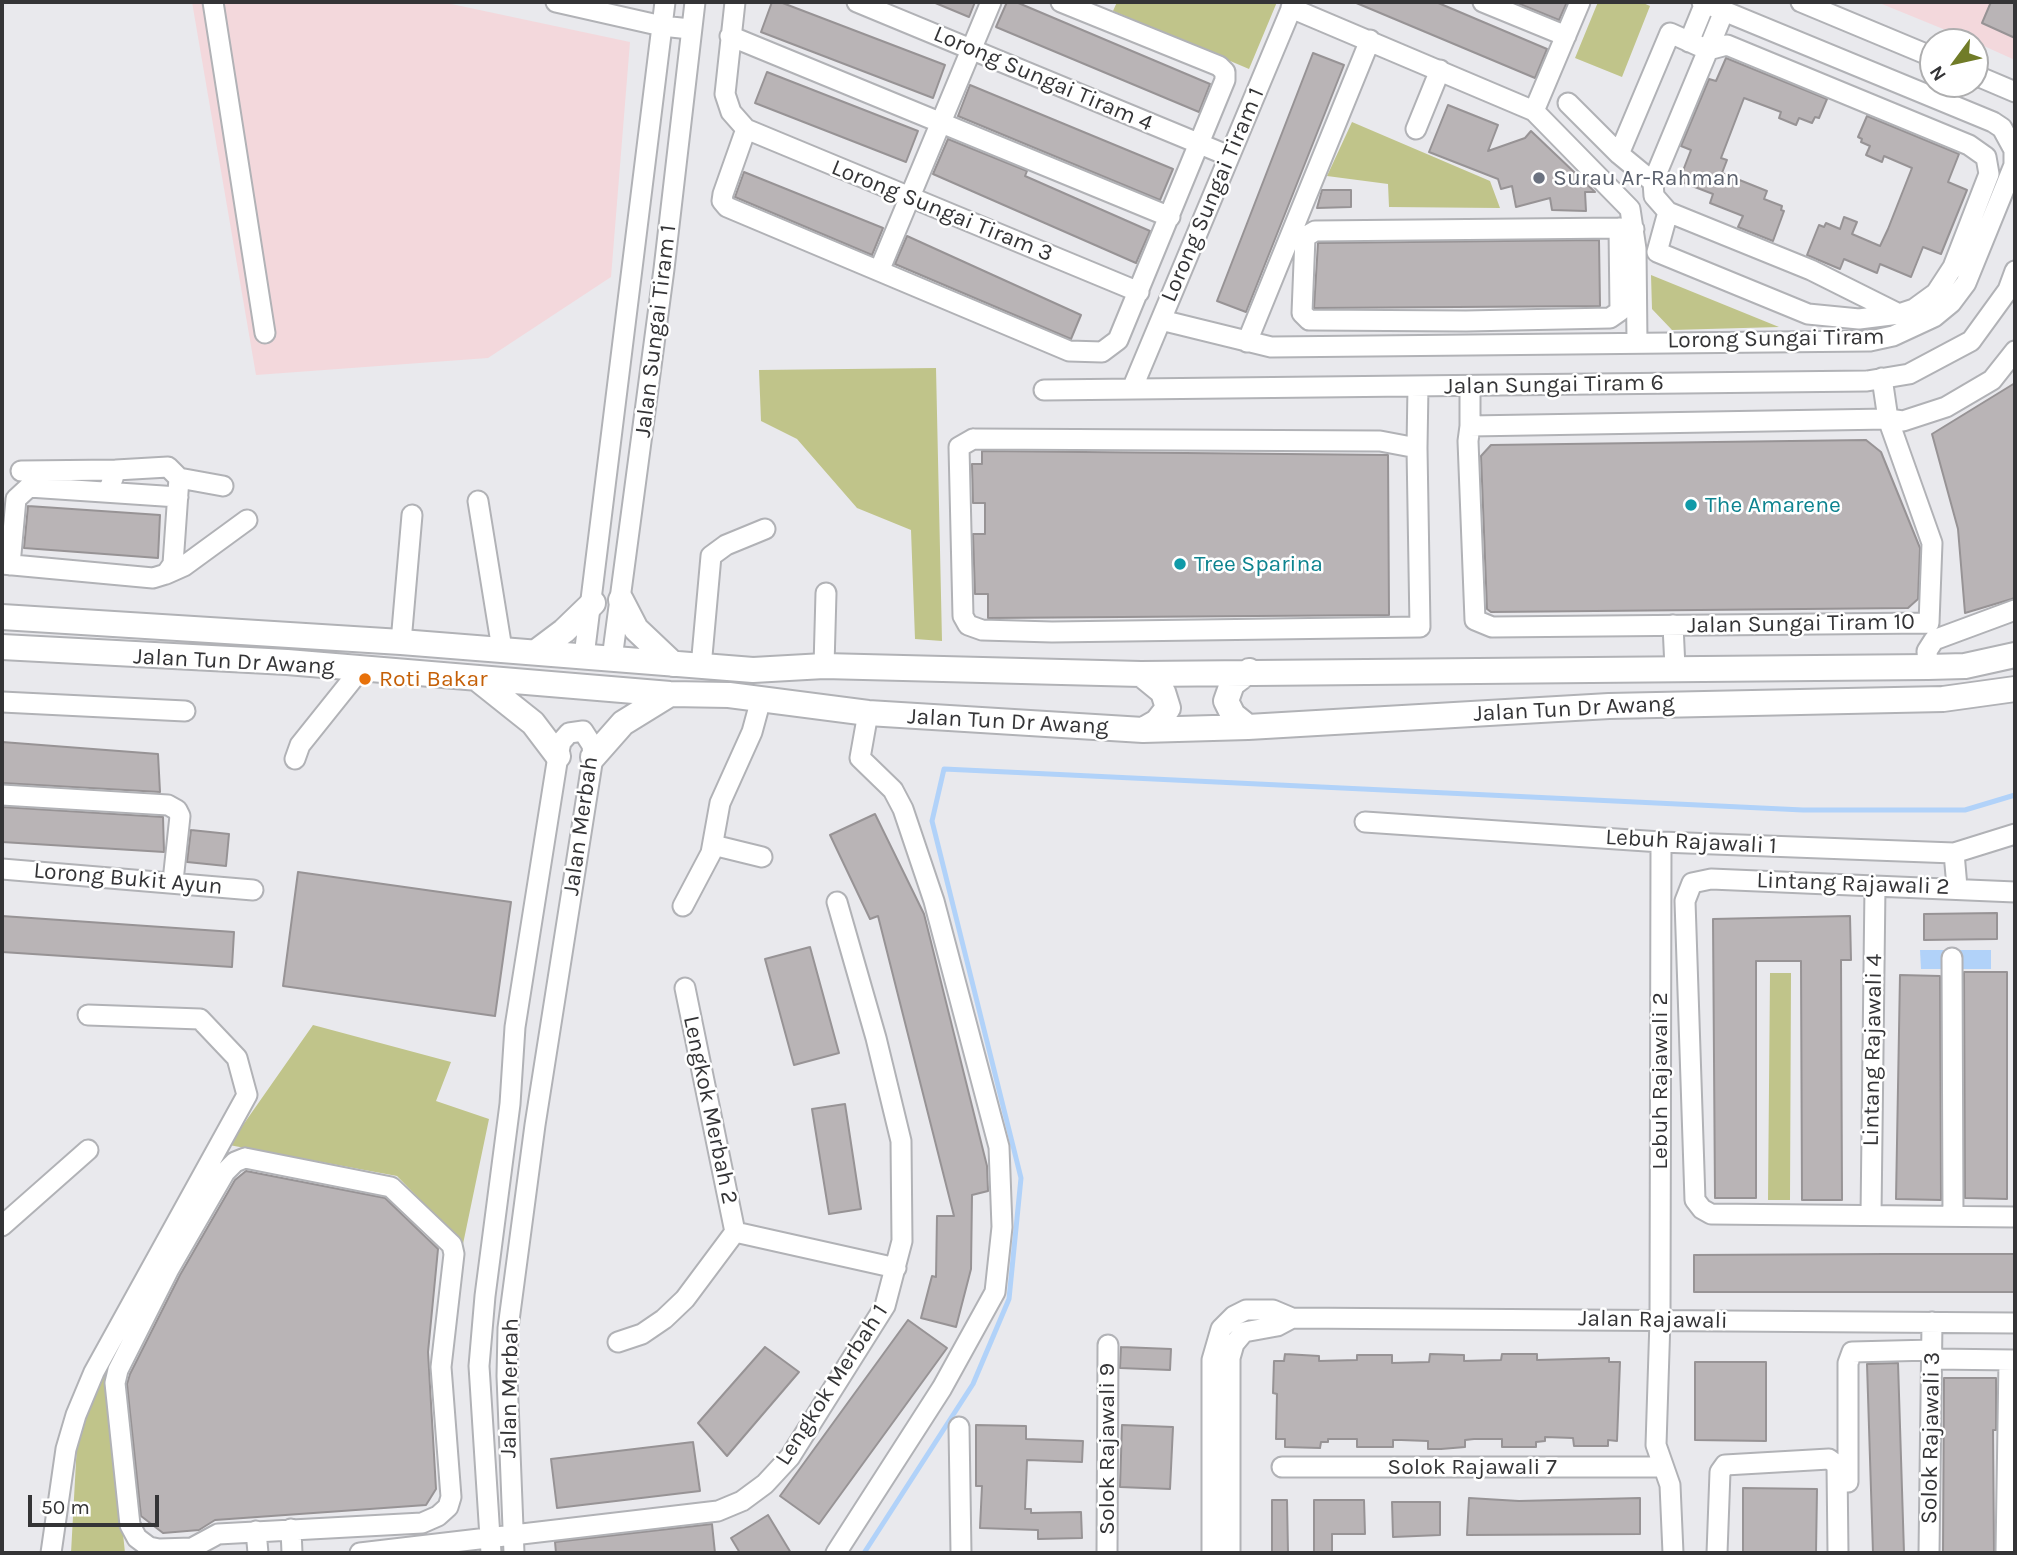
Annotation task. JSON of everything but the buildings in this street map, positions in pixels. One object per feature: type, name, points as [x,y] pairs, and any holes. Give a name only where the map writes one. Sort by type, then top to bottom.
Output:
[{"type":"main road","points":[[621,600],[636,629],[673,664]]},
{"type":"main road","points":[[536,652],[564,631],[593,603]]},
{"type":"main road","name":"Jalan Tun Dr Awang","points":[[2,617],[502,649],[753,670],[824,666],[1141,674],[1928,667],[1965,666],[2015,655]]},
{"type":"main road","name":"Jalan Tun Dr Awang","points":[[2,648],[287,662],[479,680],[761,699],[867,713],[1143,730],[1248,727],[1609,706],[1930,699],[2015,689]]},
{"type":"main road","points":[[1248,727],[1233,715],[1226,701],[1232,684],[1249,671]]},
{"type":"main road","points":[[1141,674],[1163,692],[1168,708],[1157,722],[1143,730]]},
{"type":"main road","points":[[479,680],[533,723],[558,756]]},
{"type":"main road","points":[[593,757],[623,723],[670,694]]},
{"type":"street","points":[[213,2],[265,333]]},
{"type":"street","points":[[556,2],[622,9],[663,26],[690,29]]},
{"type":"street","name":"Jalan Sungai Tiram 1","points":[[584,656],[593,603],[666,2]]},
{"type":"street","name":"Jalan Sungai Tiram 1","points":[[612,659],[664,269],[695,2]]},
{"type":"street","points":[[735,2],[725,94],[731,112],[746,129],[723,194],[722,201],[727,206],[1075,352],[1097,354],[1116,344],[1200,144],[1225,80],[1225,72],[1219,66],[1061,2]]},
{"type":"street","name":"Lorong Sungai Tiram 4","points":[[857,2],[1229,156]]},
{"type":"street","points":[[879,271],[991,2]]},
{"type":"street","points":[[1483,2],[1566,36]]},
{"type":"street","points":[[1534,111],[1580,2]]},
{"type":"street","points":[[1689,42],[1704,2]]},
{"type":"street","name":"Lorong Sungai Tiram","points":[[1161,320],[1271,347],[1870,341],[1914,328],[1951,303],[1966,283],[2014,165],[2009,139],[1993,121],[1704,2]]},
{"type":"street","points":[[1801,2],[1919,51]]},
{"type":"street","points":[[1293,5],[1534,111],[1624,202],[1633,217],[1626,229],[1620,312],[1616,316],[1466,321],[1305,317],[1302,313],[1305,237],[1315,231],[1626,229]]},
{"type":"street","name":"Lorong Sungai Tiram 1","points":[[1132,389],[1293,5]]},
{"type":"street","points":[[1724,11],[1653,181],[1654,196],[1668,212],[1811,270],[1899,314]]},
{"type":"street","points":[[1619,154],[1670,33],[1708,50],[1727,45],[1969,145],[1986,157],[1989,174],[1945,282],[1925,301],[1899,314],[1859,319],[1808,314],[1657,253],[1668,212]]},
{"type":"street","points":[[730,36],[1170,217]]},
{"type":"street","points":[[1247,342],[1370,40]]},
{"type":"street","points":[[1416,129],[1440,70]]},
{"type":"street","points":[[1989,81],[2015,92]]},
{"type":"street","points":[[1568,103],[1619,154],[1653,181]]},
{"type":"street","name":"Lorong Sungai Tiram 3","points":[[746,129],[1139,292]]},
{"type":"street","points":[[1626,229],[1636,342]]},
{"type":"street","name":"Jalan Sungai Tiram 6","points":[[1044,390],[1850,382],[1882,379],[1918,370],[1971,341],[2008,290],[2015,271]]},
{"type":"street","points":[[1466,321],[1468,344]]},
{"type":"street","points":[[1470,426],[1888,419],[1902,421],[1946,407],[1992,380],[2015,351]]},
{"type":"street","points":[[1882,379],[1888,419]]},
{"type":"street","points":[[1417,448],[1380,441],[973,439],[959,447],[963,616],[968,625],[982,630],[1017,631],[1420,626],[1418,386]]},
{"type":"street","points":[[1470,386],[1468,441],[1475,620],[1492,627],[1673,625],[1675,668]]},
{"type":"street","name":"Jalan Sungai Tiram 10","points":[[1673,625],[1929,622],[1932,543],[1888,419]]},
{"type":"street","points":[[22,471],[168,467],[179,487],[173,564],[166,574]]},
{"type":"street","points":[[108,492],[116,470]]},
{"type":"street","points":[[223,486],[108,492],[29,487],[16,499],[6,565],[153,578],[184,566],[247,520]]},
{"type":"street","points":[[478,501],[502,649]]},
{"type":"street","points":[[401,642],[412,515]]},
{"type":"street","points":[[701,667],[710,556],[726,545],[765,529]]},
{"type":"street","points":[[824,666],[826,593]]},
{"type":"street","points":[[1928,667],[1927,650],[1934,640],[2015,610]]},
{"type":"street","points":[[295,759],[300,745],[360,670]]},
{"type":"street","points":[[683,906],[713,845],[724,793],[752,732],[761,699]]},
{"type":"street","points":[[2,702],[185,711]]},
{"type":"street","points":[[836,1553],[942,1388],[995,1292],[1002,1227],[999,1147],[934,901],[903,808],[893,790],[860,758],[867,713]]},
{"type":"street","name":"Jalan Merbah","points":[[490,1547],[479,1366],[510,1104],[515,1027],[561,742],[575,731],[583,731],[589,738],[593,757],[535,1125],[508,1328],[512,1544]]},
{"type":"street","points":[[2,795],[169,805],[177,810],[180,816],[173,881]]},
{"type":"street","name":"Lebuh Rajawali 1","points":[[1365,822],[1661,842],[1954,853],[2015,834]]},
{"type":"street","name":"Lebuh Rajawali 2","points":[[1661,842],[1660,1320],[1656,1445],[1670,1485],[1673,1553]]},
{"type":"street","points":[[713,845],[762,857]]},
{"type":"street","points":[[1954,853],[1957,887]]},
{"type":"street","name":"Lorong Bukit Ayun","points":[[2,869],[173,881],[253,890]]},
{"type":"street","name":"Lintang Rajawali 2","points":[[1871,1215],[1711,1214],[1702,1209],[1695,1200],[1685,901],[1692,883],[1711,879],[1957,887],[2015,892]]},
{"type":"street","name":"Lintang Rajawali 4","points":[[1871,1215],[1875,886]]},
{"type":"street","name":"Lengkok Merbah 1","points":[[360,1553],[490,1547],[718,1511],[742,1501],[765,1484],[790,1457],[885,1306],[902,1241],[901,1141],[876,1038],[837,902]]},
{"type":"street","points":[[1952,958],[1952,1216]]},
{"type":"street","name":"Lengkok Merbah 2","points":[[618,1342],[642,1334],[664,1319],[685,1299],[736,1232],[685,988]]},
{"type":"street","points":[[51,1553],[66,1449],[75,1415],[94,1373],[247,1095],[237,1058],[200,1019],[88,1015]]},
{"type":"street","points":[[2,1226],[88,1150]]},
{"type":"street","points":[[245,1158],[391,1187],[452,1244],[454,1254],[440,1367],[451,1497],[448,1507],[438,1516],[422,1522],[256,1531],[218,1534],[192,1548],[159,1549],[137,1538],[130,1525],[116,1383],[118,1370],[169,1269],[225,1172],[234,1162],[245,1158]]},
{"type":"street","points":[[1871,1215],[2015,1217]]},
{"type":"street","name":"Lengkok Merbah 2","points":[[736,1232],[896,1268]]},
{"type":"street","name":"Jalan Rajawali","points":[[1212,1553],[1212,1360],[1215,1341],[1221,1329],[1234,1316],[1246,1310],[1273,1310],[1292,1318],[2015,1323]]},
{"type":"street","name":"Jalan Rajawali","points":[[1230,1553],[1230,1358],[1234,1344],[1244,1332],[1277,1326],[1292,1318]]},
{"type":"street","name":"Solok Rajawali 3","points":[[1929,1553],[1932,1322]]},
{"type":"street","name":"Solok Rajawali 9","points":[[1107,1553],[1108,1345]]},
{"type":"street","points":[[1847,1553],[1849,1357],[1857,1350],[2012,1360],[2006,1553]]},
{"type":"street","points":[[959,1427],[961,1553]]},
{"type":"street","points":[[1717,1553],[1720,1472],[1725,1465],[1829,1460],[1837,1465],[1838,1553]]},
{"type":"street","name":"Solok Rajawali 7","points":[[1282,1467],[1662,1467]]},
{"type":"street","points":[[291,1529],[292,1553]]},
{"type":"street","points":[[256,1531],[258,1553]]},
{"type":"shaded area","points":[[192,2],[442,2],[630,42],[611,277],[488,358],[256,375]]},
{"type":"shaded area","points":[[1877,2],[2015,2],[2015,60],[1989,48],[1989,28],[1941,28]]},
{"type":"green space","points":[[1117,2],[1277,2],[1249,69],[1113,11]]},
{"type":"green space","points":[[1598,2],[1641,2],[1650,6],[1622,77],[1575,58]]},
{"type":"green space","points":[[1352,122],[1490,181],[1500,208],[1389,207],[1388,184],[1327,176]]},
{"type":"green space","points":[[1651,275],[1779,327],[1672,330],[1652,309]]},
{"type":"green space","points":[[936,368],[942,641],[915,639],[911,530],[857,508],[797,439],[761,421],[759,370]]},
{"type":"green space","points":[[1770,973],[1791,973],[1790,1200],[1768,1200]]},
{"type":"green space","points":[[313,1025],[451,1062],[436,1101],[489,1119],[463,1244],[397,1176],[229,1145]]},
{"type":"green space","points":[[106,1366],[125,1553],[71,1553],[78,1425]]},
{"type":"water","points":[[1920,950],[1991,950],[1991,969],[1921,969]]},
{"type":"waterway","points":[[864,1553],[973,1384],[1009,1299],[1021,1178],[932,821],[944,769],[1803,810],[1965,810],[2015,795]]},
{"type":"place","name":"Surau Ar-Rahman","points":[[1539,178]]},
{"type":"place","name":"The Amarene","points":[[1691,505]]},
{"type":"place","name":"Tree Sparina","points":[[1180,564]]},
{"type":"place","name":"Roti Bakar","points":[[365,679]]}]
